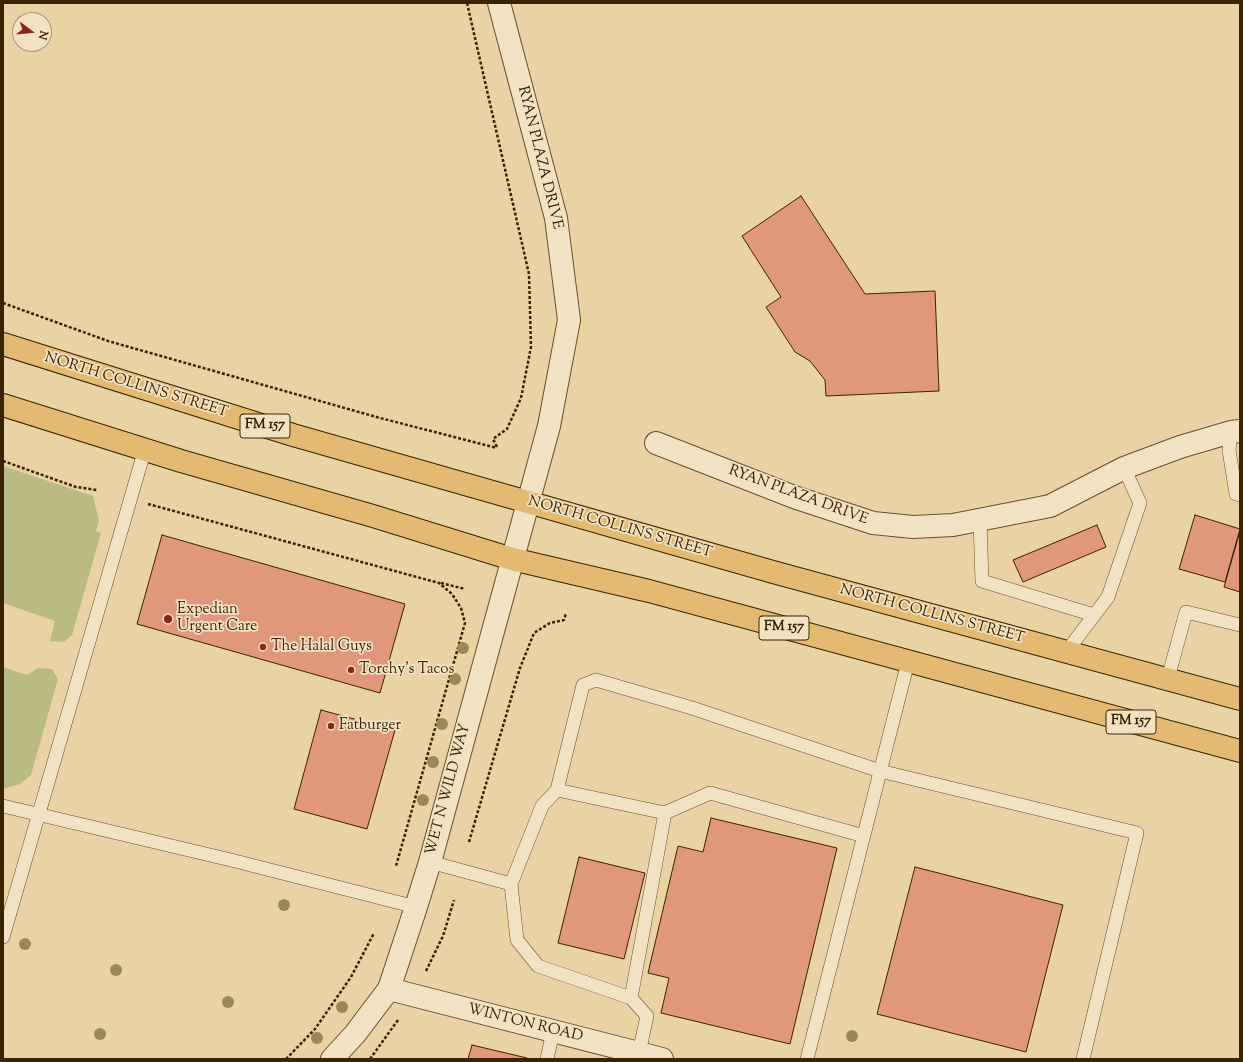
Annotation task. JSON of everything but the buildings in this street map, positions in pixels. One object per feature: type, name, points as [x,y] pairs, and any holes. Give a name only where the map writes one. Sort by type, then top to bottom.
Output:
[{"type":"main road","name":"NORTH COLLINS STREET","points":[[3,344],[293,435],[781,574],[1240,698]]},
{"type":"main road","name":"FM 157","points":[[3,405],[145,449],[373,516],[512,560],[649,591],[1240,751]]},
{"type":"main road","points":[[1168,732],[1240,761]]},
{"type":"street","name":"RYAN PLAZA DRIVE","points":[[499,3],[556,218],[569,320],[549,426],[528,502]]},
{"type":"street","name":"RYAN PLAZA DRIVE","points":[[656,443],[794,497],[873,523],[913,527],[953,525],[1050,506],[1124,468],[1180,447],[1236,431]]},
{"type":"street","name":"WET N WILD WAY","points":[[332,1059],[355,1034],[389,988],[430,862],[528,502]]},
{"type":"street","name":"WINTON ROAD","points":[[389,988],[662,1059]]},
{"type":"lane","points":[[1236,431],[1229,450],[1236,494],[1240,495]]},
{"type":"lane","points":[[3,937],[145,449]]},
{"type":"lane","points":[[1067,651],[1108,597],[1140,503],[1124,468]]},
{"type":"lane","points":[[980,520],[982,581],[1094,615]]},
{"type":"lane","points":[[1168,678],[1186,612],[1240,625]]},
{"type":"lane","points":[[807,1059],[908,662]]},
{"type":"lane","points":[[639,1053],[647,1016],[631,998],[538,966],[517,940],[511,884],[542,806],[557,790],[583,685],[596,680],[706,713],[880,771],[1137,833],[1083,1059]]},
{"type":"lane","points":[[557,790],[664,813],[710,793],[864,836]]},
{"type":"lane","points":[[3,806],[39,816],[231,860],[416,907]]},
{"type":"lane","points":[[631,998],[664,813]]},
{"type":"lane","points":[[430,862],[511,884]]},
{"type":"lane","points":[[547,1059],[553,1031]]},
{"type":"path","points":[[3,303],[108,341],[380,418],[497,448],[493,439],[507,429],[521,398],[529,354],[528,274],[467,3]]},
{"type":"path","points":[[3,461],[76,487],[97,490]]},
{"type":"path","points":[[147,504],[464,589]]},
{"type":"path","points":[[396,866],[465,623],[461,608],[452,594],[439,583]]},
{"type":"path","points":[[469,842],[520,668],[534,633],[550,623],[564,620],[566,613]]},
{"type":"path","points":[[426,971],[442,936],[454,900]]},
{"type":"path","points":[[286,1059],[315,1029],[351,977],[374,933]]},
{"type":"path","points":[[370,1059],[398,1020]]},
{"type":"green space","points":[[3,466],[93,496],[99,521],[96,531],[101,533],[72,635],[64,642],[50,641],[55,621],[3,603]]},
{"type":"green space","points":[[3,667],[27,675],[38,668],[52,669],[58,679],[31,775],[20,784],[3,789]]},
{"type":"place","name":"Expedian Urgent Care","points":[[168,619]]},
{"type":"place","name":"The Halal Guys","points":[[263,647]]},
{"type":"place","name":"Torchy's Tacos","points":[[351,670]]},
{"type":"place","name":"Fatburger","points":[[331,726]]}]
